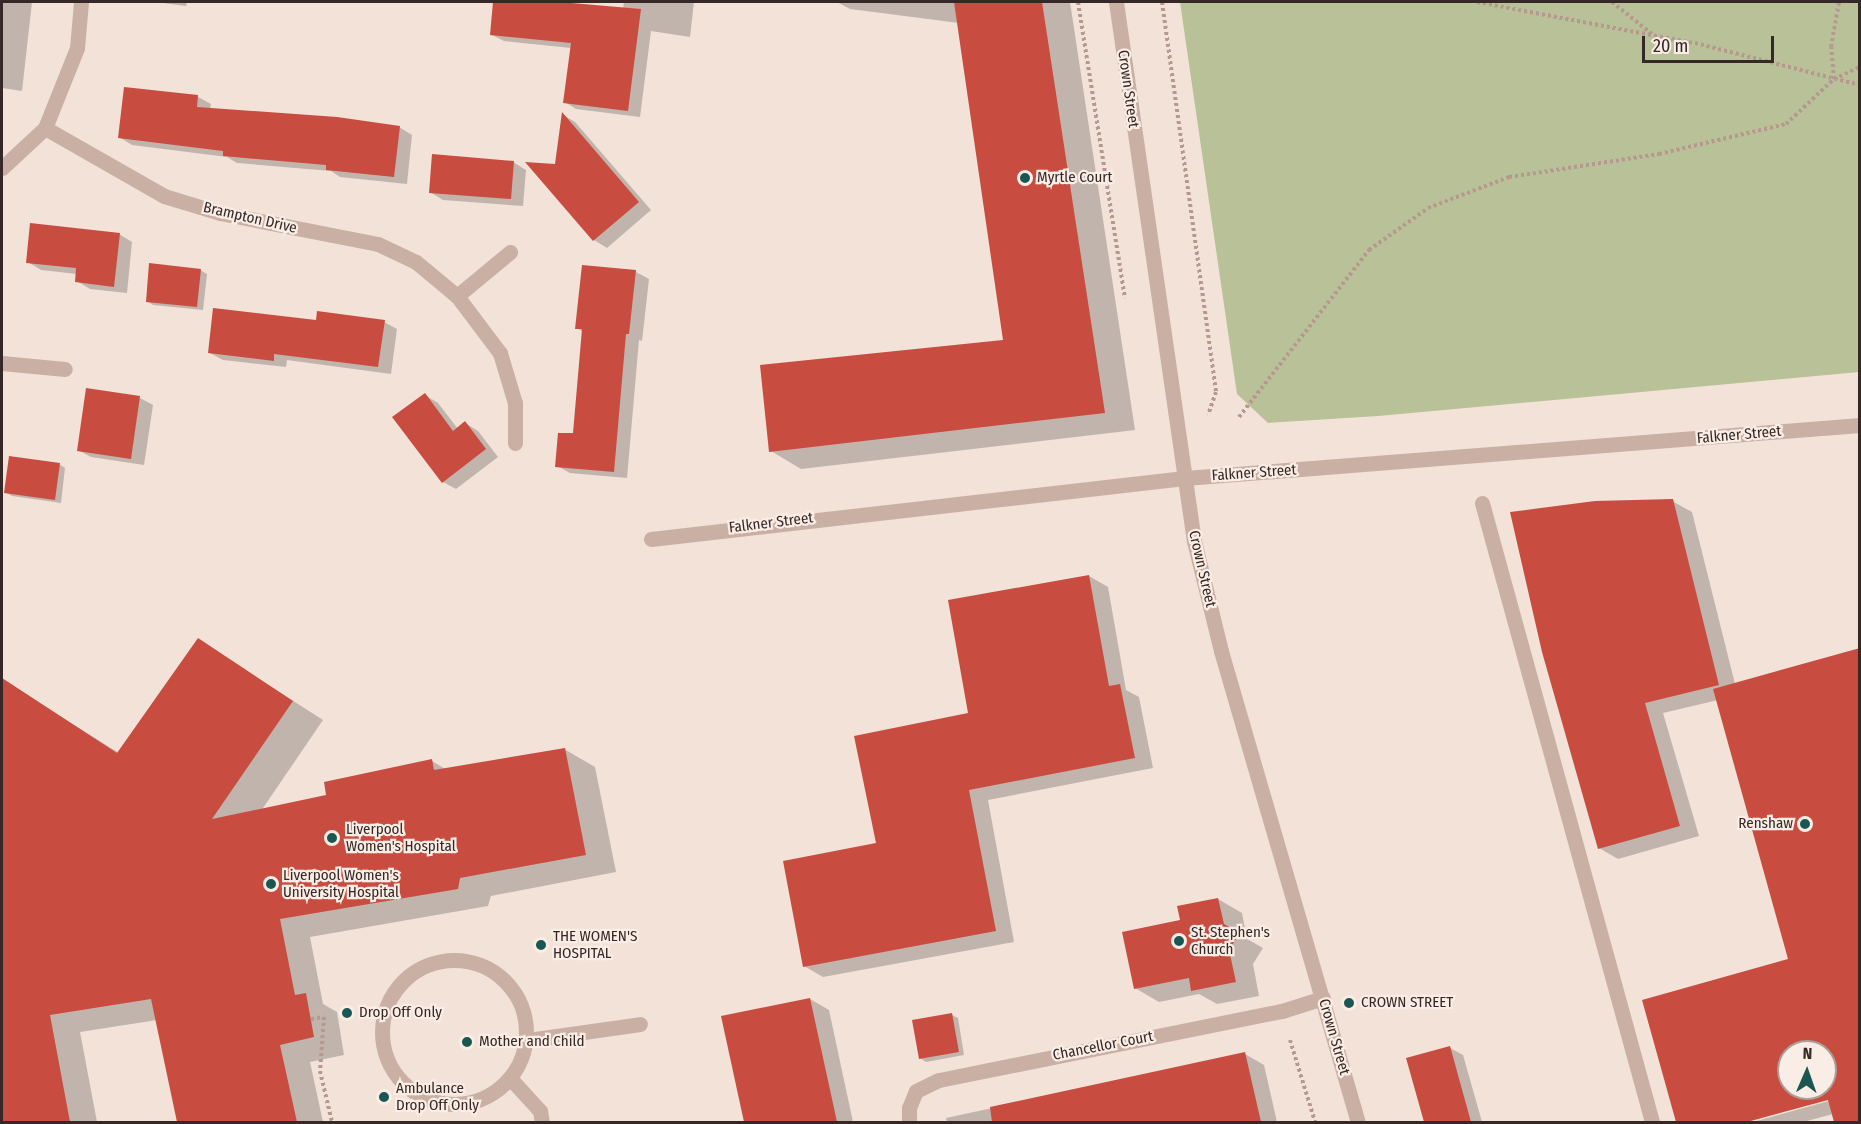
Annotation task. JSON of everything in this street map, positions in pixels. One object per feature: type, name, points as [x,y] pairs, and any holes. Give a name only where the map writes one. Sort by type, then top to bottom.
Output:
[{"type":"street","points":[[2,168],[45,128],[77,48],[81,2]]},
{"type":"street","name":"Crown Street","points":[[1116,2],[1194,541],[1221,651],[1358,1122]]},
{"type":"street","name":"Brampton Drive","points":[[45,128],[164,196],[220,213],[378,244],[416,262],[457,296],[500,353],[515,402],[515,443]]},
{"type":"street","points":[[457,296],[510,252]]},
{"type":"street","points":[[2,363],[65,369]]},
{"type":"street","name":"Falkner Street","points":[[651,539],[1185,478],[1860,425]]},
{"type":"street","points":[[1482,503],[1652,1122]]},
{"type":"street","points":[[455,960],[479,964],[500,976],[516,994],[525,1017],[528,1040],[521,1061],[510,1078],[492,1094],[469,1103],[445,1104],[421,1097],[402,1083],[388,1063],[381,1040],[383,1015],[393,993],[409,975],[431,963],[455,960]]},
{"type":"street","name":"Chancellor Court","points":[[909,1122],[909,1108],[916,1091],[939,1080],[1282,1011],[1323,998]]},
{"type":"street","points":[[528,1040],[640,1024]]},
{"type":"street","points":[[510,1078],[540,1111],[542,1122]]},
{"type":"path","points":[[1162,2],[1216,392],[1204,424]]},
{"type":"path","points":[[1477,2],[1652,35],[1860,85]]},
{"type":"path","points":[[1612,2],[1652,35]]},
{"type":"path","points":[[1834,79],[1831,47],[1839,2]]},
{"type":"path","points":[[1239,417],[1369,250],[1428,208],[1509,177],[1659,154],[1786,124],[1834,79],[1860,66]]},
{"type":"path","points":[[311,1019],[324,1017],[320,1071],[332,1122]]},
{"type":"path","points":[[1290,1039],[1315,1122]]},
{"type":"green space","points":[[1180,2],[1859,2],[1859,372],[1378,416],[1268,423],[1237,394]]},
{"type":"building","points":[[493,2],[560,2],[641,9],[628,111],[563,103],[571,43],[490,35]]},
{"type":"building","name":"Myrtle Court","points":[[954,2],[1042,2],[1105,413],[769,452],[760,365],[1003,340]]},
{"type":"building","points":[[124,87],[198,95],[197,107],[337,117],[400,126],[394,177],[326,170],[326,165],[223,156],[223,151],[118,138]]},
{"type":"building","points":[[562,112],[639,202],[593,241],[525,162],[555,164]]},
{"type":"building","points":[[432,154],[514,161],[511,199],[429,193]]},
{"type":"building","points":[[30,223],[120,233],[114,287],[75,282],[76,268],[26,263]]},
{"type":"building","points":[[149,263],[201,269],[197,307],[146,302]]},
{"type":"building","points":[[582,265],[636,270],[629,334],[626,334],[614,472],[555,467],[558,433],[573,433],[582,329],[575,329]]},
{"type":"building","points":[[213,308],[316,320],[317,311],[385,320],[378,367],[274,354],[274,361],[208,353]]},
{"type":"building","points":[[86,388],[140,396],[131,459],[77,451]]},
{"type":"building","points":[[425,393],[453,431],[465,421],[486,449],[442,483],[392,417]]},
{"type":"building","points":[[9,456],[60,463],[55,500],[4,493]]},
{"type":"building","points":[[1673,499],[1719,685],[1645,703],[1680,826],[1598,849],[1542,652],[1510,512],[1595,501]]},
{"type":"building","points":[[1089,575],[1109,686],[1120,684],[1135,758],[969,790],[996,931],[803,967],[783,861],[876,843],[854,736],[968,713],[948,600]]},
{"type":"building","name":"Liverpool Women's University Hospital","points":[[198,638],[293,701],[212,819],[326,795],[324,782],[432,759],[434,770],[565,748],[586,855],[460,878],[458,889],[280,919],[295,995],[306,993],[314,1037],[280,1045],[297,1122],[177,1122],[151,999],[50,1015],[70,1122],[2,1122],[2,678],[117,753]]},
{"type":"building","name":"Renshaw","points":[[1860,648],[1860,1122],[1834,1122],[1828,1100],[1747,1122],[1676,1122],[1642,1000],[1788,959],[1713,689]]},
{"type":"building","name":"St. Stephen's Church","points":[[1218,898],[1224,924],[1240,933],[1229,950],[1236,982],[1191,991],[1189,978],[1134,989],[1122,932],[1180,920],[1177,906]]},
{"type":"building","points":[[810,998],[837,1122],[744,1122],[721,1016]]},
{"type":"building","points":[[952,1013],[959,1052],[919,1059],[912,1020]]},
{"type":"building","points":[[1450,1046],[1471,1122],[1424,1122],[1406,1058]]},
{"type":"building","points":[[1245,1052],[1261,1122],[992,1122],[990,1107]]},
{"type":"place","name":"Myrtle Court","points":[[1025,178]]},
{"type":"place","name":"Renshaw","points":[[1805,824]]},
{"type":"place","name":"Liverpool Women's Hospital","points":[[332,838]]},
{"type":"place","name":"Liverpool Women's University Hospital","points":[[271,884]]},
{"type":"place","name":"St. Stephen's Church","points":[[1179,941]]},
{"type":"place","name":"THE WOMEN'S HOSPITAL","points":[[541,945]]},
{"type":"place","name":"CROWN STREET","points":[[1349,1003]]},
{"type":"place","name":"Drop Off Only","points":[[347,1013]]},
{"type":"place","name":"Mother and Child","points":[[467,1042]]},
{"type":"place","name":"Ambulance Drop Off Only","points":[[384,1097]]}]
